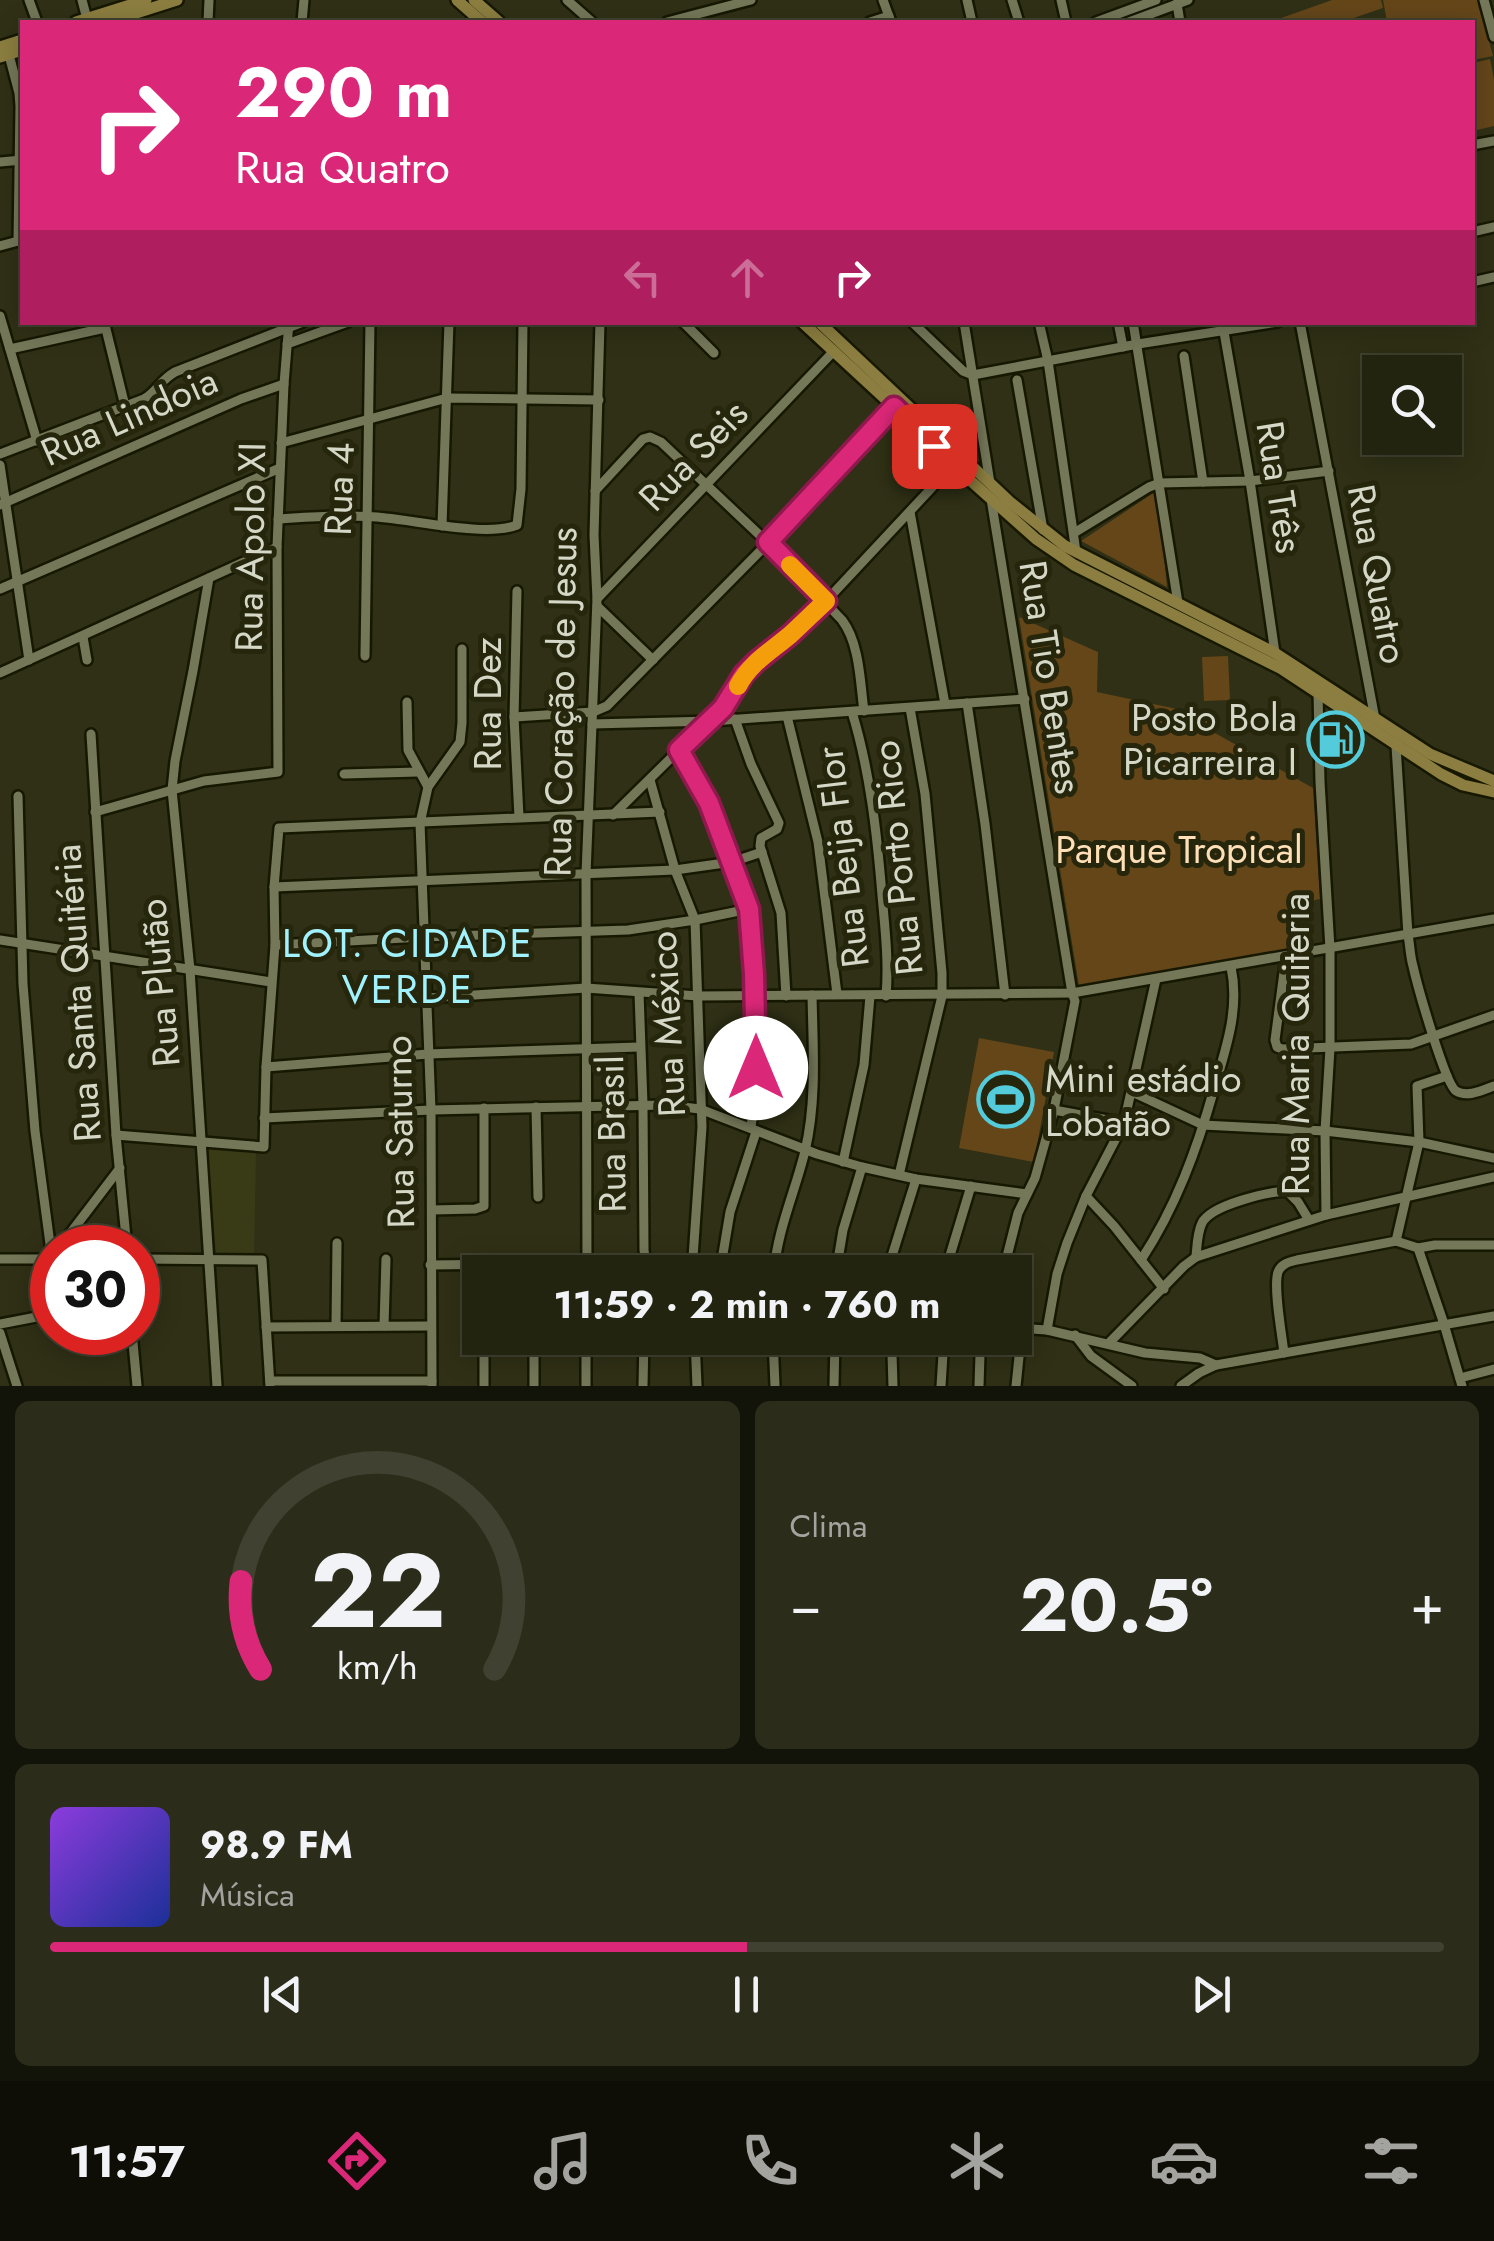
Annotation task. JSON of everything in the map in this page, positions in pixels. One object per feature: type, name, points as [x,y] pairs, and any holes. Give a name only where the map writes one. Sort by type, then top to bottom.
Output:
[{"type":"main road","points":[[84,20],[146,0]]},
{"type":"main road","points":[[118,20],[177,0]]},
{"type":"main road","points":[[456,0],[480,20]]},
{"type":"main road","points":[[474,0],[496,20]]},
{"type":"main road","points":[[805,325],[898,403],[976,478],[990,499],[1036,540],[1320,688]]},
{"type":"main road","points":[[827,325],[954,465],[991,485],[1091,566]]},
{"type":"main road","points":[[990,499],[991,485]]},
{"type":"main road","points":[[1108,575],[1178,604],[1275,653],[1320,688],[1430,754],[1494,781]]},
{"type":"main road","points":[[1334,697],[1396,746],[1441,774],[1463,785],[1494,792]]},
{"type":"street","points":[[568,0],[590,20]]},
{"type":"street","points":[[704,0],[709,11]]},
{"type":"street","points":[[675,20],[751,0]]},
{"type":"street","points":[[883,0],[890,19]]},
{"type":"street","points":[[1101,20],[1154,0]]},
{"type":"street","points":[[1484,0],[1494,37]]},
{"type":"street","points":[[1135,20],[1181,1]]},
{"type":"street","points":[[3,53],[20,90]]},
{"type":"street","points":[[0,162],[20,160],[20,240],[0,246]]},
{"type":"street","points":[[0,316],[37,441]]},
{"type":"street","points":[[10,349],[105,325],[125,406]]},
{"type":"street","points":[[0,454],[153,394],[160,380],[175,372],[289,325]]},
{"type":"street","name":"Rua Apolo XI","points":[[172,790],[204,781],[278,772],[276,546],[289,325]]},
{"type":"street","points":[[288,344],[340,325]]},
{"type":"street","name":"Rua 4","points":[[365,656],[370,325]]},
{"type":"street","points":[[442,526],[448,325]]},
{"type":"street","points":[[278,519],[368,516],[442,526],[504,529],[518,525],[524,325]]},
{"type":"street","name":"Rua Coração de Jesus","points":[[587,1255],[586,874],[597,602],[595,492],[600,325]]},
{"type":"street","points":[[686,325],[714,353]]},
{"type":"street","points":[[915,325],[973,375],[1224,332],[1240,326]]},
{"type":"street","points":[[965,325],[991,485]]},
{"type":"street","points":[[1040,325],[1076,552]]},
{"type":"street","points":[[1119,325],[1123,347]]},
{"type":"street","points":[[1134,325],[1178,604]]},
{"type":"street","name":"Rua Quatro","points":[[1301,325],[1375,719]]},
{"type":"street","name":"Rua Três","points":[[1224,332],[1275,653]]},
{"type":"street","name":"Rua Seis","points":[[597,602],[833,352]]},
{"type":"street","points":[[1184,356],[1203,482]]},
{"type":"street","points":[[1017,380],[1044,531]]},
{"type":"street","name":"Rua Lindoia","points":[[3,504],[241,399],[284,384]]},
{"type":"street","points":[[281,443],[447,398],[599,400]]},
{"type":"street","points":[[514,717],[593,712],[607,706],[898,403]]},
{"type":"street","points":[[595,492],[638,445],[650,436],[661,442],[768,542],[849,630],[864,712]]},
{"type":"street","points":[[0,465],[30,660]]},
{"type":"street","points":[[613,816],[712,721],[744,674],[826,601],[954,465]]},
{"type":"street","points":[[0,589],[280,468]]},
{"type":"street","points":[[1074,533],[1160,483],[1250,482],[1328,471]]},
{"type":"street","name":"Rua Tio Bentes","points":[[990,499],[1075,1001],[1054,1110],[1007,1255]]},
{"type":"street","points":[[910,512],[945,704]]},
{"type":"street","points":[[0,673],[276,546]]},
{"type":"street","name":"Rua Plutão","points":[[209,578],[174,761],[172,790],[190,970],[217,1386]]},
{"type":"street","name":"Rua Dez","points":[[517,591],[514,717],[519,817]]},
{"type":"street","points":[[597,602],[653,660]]},
{"type":"street","points":[[83,636],[88,660]]},
{"type":"street","name":"Rua Saturno","points":[[432,1384],[430,1110],[420,823],[428,787],[460,742],[462,649]]},
{"type":"street","name":"Rua Maria Quiteria","points":[[1320,688],[1320,782],[1330,949],[1326,1215]]},
{"type":"street","points":[[592,724],[864,712],[1025,698]]},
{"type":"street","points":[[407,702],[406,742],[428,787]]},
{"type":"street","points":[[967,703],[1004,995]]},
{"type":"street","name":"Rua Porto Rico","points":[[899,1175],[942,996],[925,794],[910,708]]},
{"type":"street","name":"Rua Beija Flor","points":[[852,712],[878,846],[886,996]]},
{"type":"street","points":[[788,716],[818,842],[837,994]]},
{"type":"street","points":[[735,719],[778,819],[776,828],[761,838],[782,913],[786,996]]},
{"type":"street","name":"Rua Santa Quitéria","points":[[91,734],[125,1225]]},
{"type":"street","points":[[1396,746],[1412,964],[1447,1076],[1455,1090],[1474,1093],[1494,1086]]},
{"type":"street","points":[[679,750],[709,803],[749,909],[756,996],[754,1130],[730,1212],[723,1255]]},
{"type":"street","points":[[344,774],[418,772]]},
{"type":"street","name":"Rua México","points":[[650,780],[675,870],[695,920],[700,1160],[693,1255]]},
{"type":"street","points":[[95,812],[172,790]]},
{"type":"street","points":[[18,796],[22,984],[35,1131],[48,1225]]},
{"type":"street","points":[[116,1134],[264,1147],[279,828],[660,812]]},
{"type":"street","points":[[274,886],[675,870],[732,862],[762,852]]},
{"type":"street","points":[[274,945],[628,930],[749,909]]},
{"type":"street","points":[[427,998],[586,988],[698,996],[1072,994],[1494,919]]},
{"type":"street","points":[[0,940],[271,982]]},
{"type":"street","points":[[1286,957],[1276,1034],[1276,1045],[1282,1049],[1410,1044],[1494,1015]]},
{"type":"street","points":[[1141,1260],[1165,1222],[1204,1126],[1232,1024],[1231,966]]},
{"type":"street","points":[[1047,1330],[1067,1242],[1124,1123],[1156,979]]},
{"type":"street","name":"Rua Brasil","points":[[639,993],[646,1255]]},
{"type":"street","points":[[777,1255],[805,1150],[812,1085],[812,996]]},
{"type":"street","points":[[843,1162],[864,1064],[870,996]]},
{"type":"street","points":[[266,1067],[428,1054],[639,1047]]},
{"type":"street","points":[[1396,1241],[1420,1142],[1416,1086],[1447,1076]]},
{"type":"street","points":[[1132,1092],[1204,1126],[1325,1131],[1420,1142],[1494,1158]]},
{"type":"street","points":[[264,1118],[666,1104],[700,1109],[805,1150],[862,1167],[916,1179],[1027,1194]]},
{"type":"street","points":[[536,1107],[538,1197]]},
{"type":"street","points":[[432,1210],[481,1208],[486,1202],[484,1108]]},
{"type":"street","points":[[1054,1110],[1124,1123]]},
{"type":"street","points":[[839,1255],[862,1167]]},
{"type":"street","points":[[77,1225],[120,1168]]},
{"type":"street","points":[[1109,1343],[1196,1257],[1326,1215],[1494,1177]]},
{"type":"street","points":[[892,1255],[916,1179]]},
{"type":"street","points":[[949,1255],[971,1186]]},
{"type":"street","points":[[1196,1257],[1202,1223],[1226,1206],[1287,1191],[1309,1220]]},
{"type":"street","points":[[1086,1196],[1164,1289]]},
{"type":"street","points":[[1284,1353],[1276,1284],[1282,1265],[1396,1241],[1418,1248],[1494,1244]]},
{"type":"street","points":[[336,1243],[336,1326]]},
{"type":"street","points":[[1418,1248],[1461,1382],[1494,1369]]},
{"type":"street","points":[[0,1259],[30,1259]]},
{"type":"street","points":[[160,1259],[262,1260],[270,1383],[432,1384]]},
{"type":"street","points":[[384,1326],[386,1259]]},
{"type":"street","name":"Rua Coração de Jesus","points":[[430,1265],[462,1267]]},
{"type":"street","points":[[1181,1386],[1216,1366],[1494,1316]]},
{"type":"street","points":[[0,1324],[30,1318]]},
{"type":"street","points":[[266,1327],[430,1326]]},
{"type":"street","points":[[1032,1329],[1146,1352],[1200,1358],[1216,1366]]},
{"type":"street","points":[[0,1333],[17,1386]]},
{"type":"street","points":[[1075,1335],[1091,1356],[1132,1386]]},
{"type":"street","points":[[134,1355],[137,1386]]},
{"type":"street","points":[[484,1355],[484,1386]]},
{"type":"street","points":[[534,1355],[534,1386]]},
{"type":"street","points":[[586,1355],[586,1386]]},
{"type":"street","points":[[643,1386],[644,1355]]},
{"type":"street","points":[[696,1355],[697,1386]]},
{"type":"street","points":[[774,1355],[775,1386]]},
{"type":"street","points":[[834,1386],[835,1355]]},
{"type":"street","points":[[892,1355],[893,1386]]},
{"type":"street","points":[[941,1386],[943,1355]]},
{"type":"street","points":[[979,1386],[980,1355]]},
{"type":"street","points":[[1016,1386],[1017,1355]]},
{"type":"shaded area","points":[[207,1148],[256,1153],[254,1256],[216,1255]]},
{"type":"green space","points":[[1332,0],[1381,0],[1383,8],[1348,20],[1276,20]]},
{"type":"green space","points":[[1383,0],[1478,0],[1493,56],[1475,60],[1475,20],[1387,20]]},
{"type":"green space","points":[[1490,59],[1494,126],[1475,131],[1475,63]]},
{"type":"green space","points":[[1158,490],[1167,587],[1081,541]]},
{"type":"green space","name":"Parque Tropical","points":[[1019,617],[1098,652],[1097,692],[1194,710],[1208,717],[1215,733],[1313,788],[1320,899],[1295,904],[1291,951],[1079,986]]},
{"type":"green space","points":[[1228,656],[1230,700],[1204,701],[1202,657]]},
{"type":"green space","name":"Mini estádio Lobatão","points":[[979,1038],[1054,1052],[1034,1162],[959,1148]]},
{"type":"slow traffic","points":[[738,686],[756,662],[826,601],[790,565]]},
{"type":"place","name":"Posto Bola Picarreira I","points":[[1336,739]]},
{"type":"place","name":"Mini estádio Lobatão","points":[[1006,1100]]},
{"type":"district","name":"LOT. CIDADE VERDE","points":[[408,966]]},
{"type":"route","points":[[756,1068],[749,909],[709,803],[679,750],[712,721],[744,674],[826,601],[768,542],[894,407],[934,446]]}]
